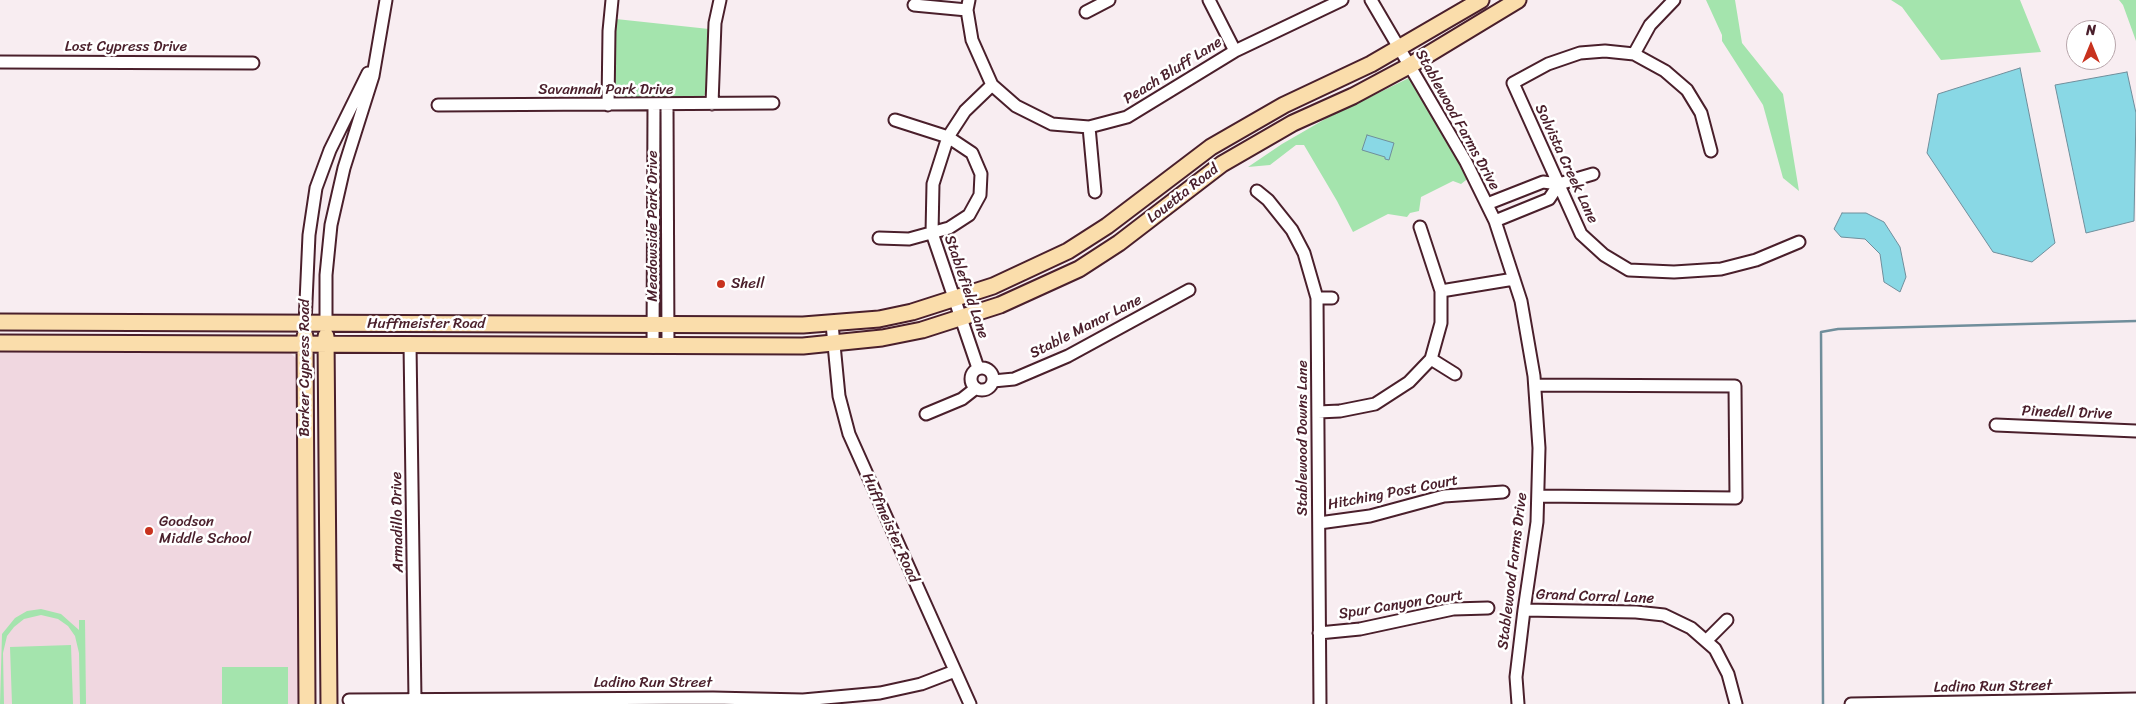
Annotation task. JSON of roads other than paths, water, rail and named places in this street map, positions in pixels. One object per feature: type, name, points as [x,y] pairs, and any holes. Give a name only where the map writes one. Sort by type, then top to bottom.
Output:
[{"type":"main road","name":"Louetta Road","points":[[832,324],[879,319],[955,300],[1030,271],[1068,251],[1107,226],[1210,147],[1246,126],[1399,48],[1481,0]]},
{"type":"main road","name":"Louetta Road","points":[[833,344],[882,338],[961,319],[1039,289],[1079,269],[1119,243],[1222,164],[1256,143],[1409,66],[1518,0]]},
{"type":"main road","points":[[1246,126],[1256,143]]},
{"type":"main road","points":[[1107,226],[1119,243]]},
{"type":"main road","name":"Huffmeister Road","points":[[0,322],[661,326],[832,324]]},
{"type":"main road","name":"Barker Cypress Road","points":[[305,324],[308,704]]},
{"type":"main road","name":"Barker Cypress Road","points":[[326,324],[329,704]]},
{"type":"main road","name":"Huffmeister Road","points":[[0,344],[410,344],[668,347],[833,344]]},
{"type":"main road","points":[[305,497],[327,497]]},
{"type":"main road","points":[[307,645],[328,645]]},
{"type":"street","name":"Barker Cypress Road","points":[[326,324],[327,260],[336,203],[367,99],[379,46],[386,0]]},
{"type":"street","points":[[608,105],[609,31],[612,0]]},
{"type":"street","points":[[712,104],[715,23],[720,0]]},
{"type":"street","points":[[1086,12],[1109,0]]},
{"type":"street","points":[[1209,0],[1235,51]]},
{"type":"street","name":"Peach Bluff Lane","points":[[992,85],[1016,106],[1052,124],[1089,127],[1127,118],[1235,51],[1342,0]]},
{"type":"street","name":"Stablewood Farms Drive","points":[[1371,0],[1466,162],[1487,204],[1495,221],[1521,301],[1535,385],[1539,448],[1537,522],[1516,677],[1518,704]]},
{"type":"street","points":[[1674,0],[1650,26],[1634,54],[1665,71],[1687,90],[1701,113],[1711,151]]},
{"type":"street","points":[[914,5],[968,5],[972,40],[992,85]]},
{"type":"street","name":"Barker Cypress Road","points":[[305,324],[308,241],[315,197],[330,150],[365,80],[379,46]]},
{"type":"street","name":"Solvista Creek Lane","points":[[1634,54],[1605,51],[1580,53],[1548,64],[1513,84],[1581,234],[1604,255],[1629,270],[1674,272],[1721,268],[1756,260],[1799,242]]},
{"type":"street","name":"Lost Cypress Drive","points":[[0,62],[253,63]]},
{"type":"street","name":"Stablefield Lane","points":[[978,368],[932,233],[933,184],[948,137],[965,111],[992,85]]},
{"type":"street","name":"Savannah Park Drive","points":[[438,105],[773,103]]},
{"type":"street","name":"Meadowside Park Drive","points":[[654,104],[654,219],[661,326],[668,347]]},
{"type":"street","name":"Meadowside Park Drive","points":[[653,346],[661,326],[667,218],[668,104]]},
{"type":"street","points":[[879,238],[908,239],[949,228],[969,214],[980,195],[981,174],[972,153],[948,137],[895,120]]},
{"type":"street","points":[[1089,127],[1095,192]]},
{"type":"street","points":[[1487,204],[1543,182],[1559,184],[1593,174]]},
{"type":"street","points":[[1495,221],[1549,199],[1559,184]]},
{"type":"street","name":"Stablewood Downs Lane","points":[[1257,191],[1268,200],[1292,230],[1304,254],[1317,298],[1320,704]]},
{"type":"street","points":[[315,197],[336,203]]},
{"type":"street","points":[[654,219],[667,218]]},
{"type":"street","points":[[1318,412],[1340,411],[1375,404],[1409,382],[1431,360],[1441,323],[1440,291],[1420,227]]},
{"type":"street","points":[[1440,291],[1514,279]]},
{"type":"street","name":"Stable Manor Lane","points":[[993,381],[1014,379],[1068,356],[1189,290]]},
{"type":"street","points":[[1317,298],[1332,298]]},
{"type":"street","name":"Huffmeister Road","points":[[832,324],[839,396],[849,434],[970,704]]},
{"type":"street","name":"Armadillo Drive","points":[[410,344],[415,700]]},
{"type":"street","points":[[1431,360],[1454,374]]},
{"type":"street","points":[[926,414],[962,398],[976,388],[986,389],[993,381],[990,371],[978,368],[971,374],[970,378],[976,388]]},
{"type":"street","points":[[1535,385],[1735,386],[1736,498],[1538,496]]},
{"type":"street","name":"Pinedell Drive","points":[[1996,426],[2136,431]]},
{"type":"street","name":"Hitching Post Court","points":[[1319,523],[1370,516],[1444,496],[1503,492]]},
{"type":"street","name":"Spur Canyon Court","points":[[1320,633],[1360,629],[1445,611],[1488,608]]},
{"type":"street","name":"Grand Corral Lane","points":[[1524,610],[1636,612],[1664,615],[1691,628],[1715,649],[1728,674],[1736,704]]},
{"type":"street","points":[[1706,641],[1727,620]]},
{"type":"street","name":"Ladino Run Street","points":[[349,700],[713,698],[804,700],[880,692],[921,684],[955,671]]},
{"type":"street","name":"Ladino Run Street","points":[[1852,704],[2136,699]]},
{"type":"water","points":[[2020,68],[2055,243],[2032,262],[1993,252],[1927,153],[1938,94]]},
{"type":"water","points":[[2127,72],[2136,113],[2134,221],[2086,233],[2055,85]]},
{"type":"water","points":[[1367,135],[1394,143],[1389,160],[1362,150]]},
{"type":"water","points":[[1842,213],[1866,213],[1884,222],[1900,247],[1906,277],[1900,292],[1884,282],[1880,254],[1865,239],[1841,237],[1834,229]]},
{"type":"waterway","points":[[1823,704],[1821,332],[1838,329],[2136,321]]},
{"type":"place","name":"Shell","points":[[721,284]]},
{"type":"place","name":"Goodson Middle School","points":[[149,531]]}]
